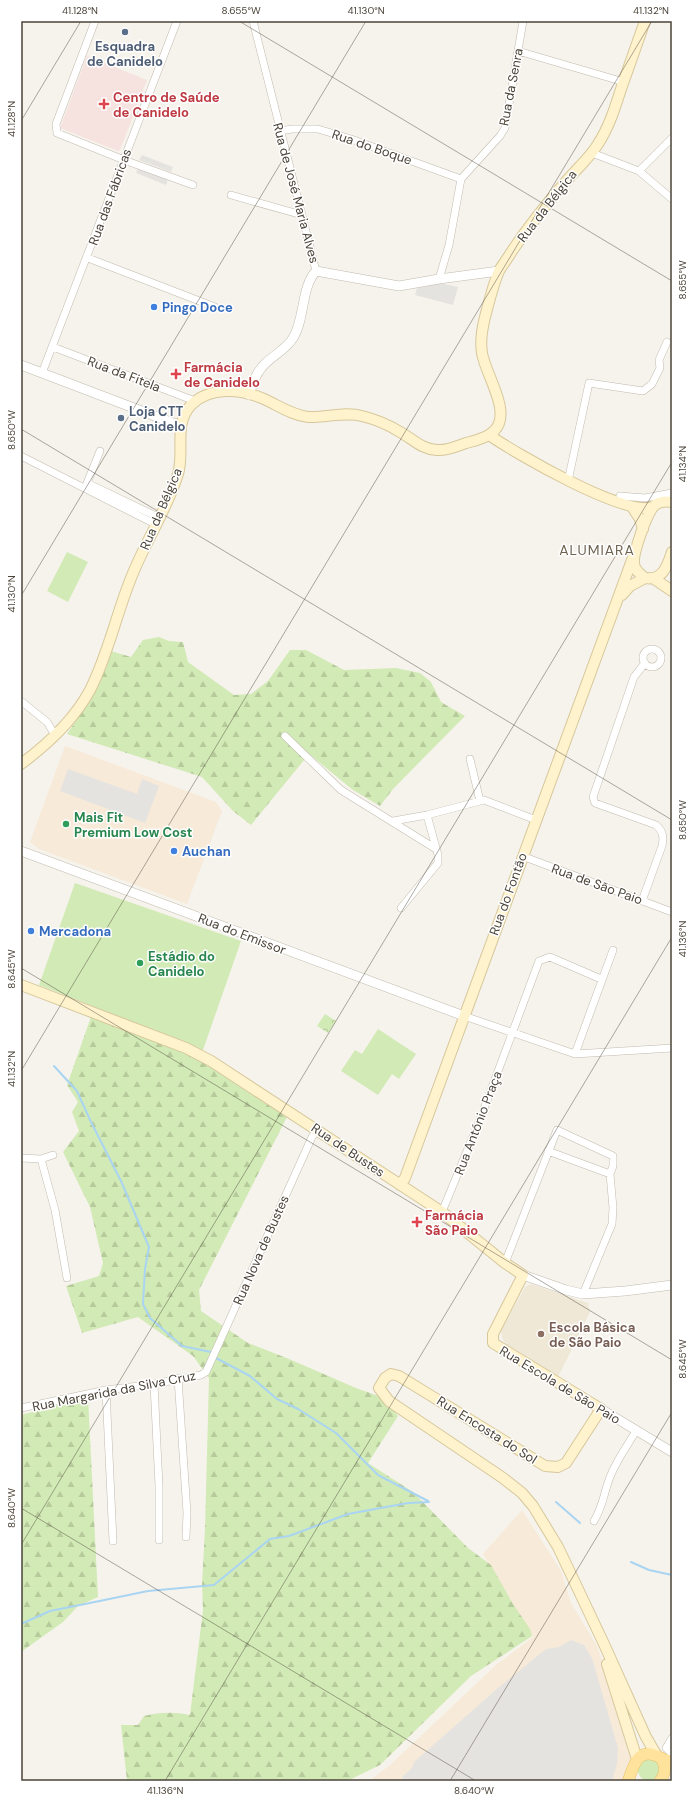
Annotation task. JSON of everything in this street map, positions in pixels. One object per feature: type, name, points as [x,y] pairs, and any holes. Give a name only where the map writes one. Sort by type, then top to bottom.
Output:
[{"type":"main road","name":"Rua da Bélgica","points":[[21,764],[71,719],[91,688],[105,656],[131,577],[158,522],[177,476],[180,465],[181,426],[184,415],[195,401],[204,395],[220,391],[249,395],[298,415],[315,417],[353,414],[363,416],[403,433],[417,444],[437,450],[444,450],[489,435],[497,427],[500,420],[500,405],[487,372],[482,352],[481,338],[499,271],[534,219],[592,153],[600,141],[611,118],[645,21]]},
{"type":"main road","points":[[489,435],[510,449],[568,481],[632,507],[647,508],[672,498]]},
{"type":"main road","points":[[657,504],[672,502]]},
{"type":"main road","name":"Rua do Fontão","points":[[400,1185],[405,1178],[636,549],[644,529],[657,504]]},
{"type":"main road","points":[[632,507],[640,519],[644,529]]},
{"type":"main road","points":[[636,549],[634,563],[636,570],[672,591]]},
{"type":"main road","points":[[672,552],[665,569],[672,586]]},
{"type":"main road","name":"Rua do Fontão","points":[[617,603],[630,586],[662,574],[665,569]]},
{"type":"main road","name":"Rua de Bustes","points":[[21,985],[186,1048],[218,1064],[442,1212],[505,1263],[523,1275]]},
{"type":"main road","name":"Rua Escola de São Paio","points":[[523,1275],[493,1334],[492,1343],[601,1409]]},
{"type":"main road","name":"Rua Encosta do Sol","points":[[592,1620],[552,1536],[527,1499],[503,1478],[395,1405],[384,1396],[380,1388],[385,1378],[391,1374],[399,1376],[545,1466],[558,1468],[566,1463],[601,1409]]},
{"type":"main road","points":[[592,1620],[646,1737],[665,1769],[660,1781]]},
{"type":"main road","points":[[592,1620],[619,1698],[635,1762],[634,1774],[638,1781]]},
{"type":"main road","points":[[628,1781],[635,1762],[646,1754],[672,1761]]},
{"type":"main road","points":[[660,1781],[672,1772]]},
{"type":"street","points":[[95,21],[56,124],[57,133],[124,160],[193,185]]},
{"type":"street","name":"Rua das Fábricas","points":[[42,373],[88,258],[178,21]]},
{"type":"street","name":"Rua de José Maria Alves","points":[[249,395],[256,375],[262,367],[287,346],[293,338],[298,328],[312,275],[316,271],[253,21]]},
{"type":"street","name":"Rua da Senra","points":[[462,179],[500,136],[505,128],[523,21]]},
{"type":"street","points":[[518,51],[624,82]]},
{"type":"street","name":"Rua do Boque","points":[[280,131],[292,129],[318,129],[351,139],[462,179]]},
{"type":"street","points":[[639,171],[672,138]]},
{"type":"street","points":[[592,153],[639,171],[672,199]]},
{"type":"street","points":[[439,279],[449,245],[462,179]]},
{"type":"street","points":[[231,195],[302,215]]},
{"type":"street","points":[[88,258],[215,307]]},
{"type":"street","points":[[316,271],[399,286],[499,271]]},
{"type":"street","points":[[568,481],[588,383],[643,391],[652,384],[660,368],[659,360],[667,342]]},
{"type":"street","name":"Rua da Fitela","points":[[53,347],[195,401]]},
{"type":"street","points":[[21,365],[181,426]]},
{"type":"street","points":[[100,451],[87,483],[158,522]]},
{"type":"street","points":[[21,456],[158,522]]},
{"type":"street","points":[[620,496],[645,498],[672,493]]},
{"type":"street","points":[[642,901],[662,846],[664,838],[662,831],[656,825],[595,803],[593,797],[634,677],[645,663]]},
{"type":"street","points":[[21,701],[47,722],[55,735]]},
{"type":"street","points":[[285,736],[341,790],[436,849]]},
{"type":"street","points":[[470,759],[480,801]]},
{"type":"street","points":[[393,821],[427,815],[484,800],[536,820]]},
{"type":"street","points":[[401,908],[438,863],[427,815]]},
{"type":"street","name":"Rua do Emissor","points":[[21,851],[464,1016]]},
{"type":"street","name":"Rua de São Paio","points":[[522,856],[672,912]]},
{"type":"street","points":[[575,1054],[601,979],[613,950]]},
{"type":"street","name":"Rua António Praça","points":[[442,1212],[481,1117],[539,961],[550,957],[601,979]]},
{"type":"street","points":[[464,1016],[575,1054],[672,1048]]},
{"type":"street","name":"Rua Nova de Bustes","points":[[206,1372],[312,1137],[317,1130]]},
{"type":"street","points":[[505,1263],[557,1130],[613,1156],[613,1166],[610,1174],[613,1208],[612,1224],[583,1294]]},
{"type":"street","points":[[548,1151],[610,1174]]},
{"type":"street","points":[[21,1158],[41,1159],[53,1155]]},
{"type":"street","points":[[41,1159],[57,1216],[67,1278]]},
{"type":"street","name":"Rua de Bustes","points":[[523,1275],[566,1290],[583,1294],[625,1291],[672,1285]]},
{"type":"street","name":"Rua Margarida da Silva Cruz","points":[[21,1408],[106,1390],[154,1384],[178,1378],[201,1375],[206,1372]]},
{"type":"street","points":[[178,1378],[187,1513],[186,1536]]},
{"type":"street","points":[[154,1384],[159,1486],[159,1540]]},
{"type":"street","points":[[106,1390],[114,1541]]},
{"type":"street","name":"Rua Escola de São Paio","points":[[601,1409],[672,1452]]},
{"type":"street","points":[[594,1521],[602,1508],[609,1478],[615,1464],[636,1431]]},
{"type":"street","points":[[672,1738],[666,1748],[672,1752]]},
{"type":"shaded area","name":"Centro de Saúde de Canidelo","points":[[87,56],[147,80],[120,150],[118,151],[60,128]]},
{"type":"shaded area","points":[[142,155],[173,167],[171,172],[139,160]]},
{"type":"shaded area","points":[[138,168],[168,179],[166,185],[136,173]]},
{"type":"shaded area","points":[[440,283],[458,287],[453,305],[415,295],[417,288]]},
{"type":"shaded area","points":[[65,746],[216,802],[222,811],[187,904],[39,849],[30,842]]},
{"type":"shaded area","points":[[68,769],[137,794],[142,779],[159,786],[145,823],[60,791]]},
{"type":"shaded area","name":"Escola Básica de São Paio","points":[[531,1284],[588,1303],[590,1312],[558,1377],[505,1343],[502,1337],[501,1331],[525,1287]]},
{"type":"shaded area","points":[[522,1510],[561,1571],[571,1603],[597,1646],[634,1758],[625,1781],[369,1781],[389,1766],[496,1665],[533,1637],[483,1554]]},
{"type":"shaded area","points":[[571,1640],[584,1645],[592,1658],[618,1748],[617,1764],[612,1781],[404,1781],[402,1777],[412,1768],[414,1762],[498,1688],[546,1649],[559,1647]]},
{"type":"green space","points":[[67,552],[88,562],[68,602],[47,591]]},
{"type":"green space","points":[[159,637],[169,641],[183,642],[188,662],[234,695],[251,694],[268,681],[290,650],[306,650],[344,670],[396,668],[420,673],[431,682],[441,702],[465,716],[393,789],[380,806],[353,790],[309,754],[251,825],[233,811],[202,777],[67,734],[84,709],[111,651],[131,657],[143,640]]},
{"type":"green space","name":"Estádio do Canidelo","points":[[75,883],[241,941],[203,1050],[39,985]]},
{"type":"green space","points":[[325,1014],[336,1021],[328,1033],[317,1026]]},
{"type":"green space","points":[[91,1017],[201,1055],[289,1113],[199,1290],[201,1311],[248,1343],[356,1388],[384,1398],[398,1416],[368,1463],[413,1492],[468,1548],[491,1565],[513,1604],[530,1629],[532,1636],[471,1676],[380,1765],[347,1781],[127,1781],[121,1725],[138,1725],[144,1716],[162,1713],[190,1715],[203,1610],[202,1584],[209,1378],[193,1356],[138,1317],[82,1333],[66,1286],[99,1276],[103,1263],[90,1207],[63,1152],[79,1131],[72,1112],[78,1102],[67,1085]]},
{"type":"green space","points":[[378,1029],[416,1054],[399,1079],[392,1074],[378,1095],[341,1071],[355,1050],[362,1054]]},
{"type":"green space","points":[[88,1397],[98,1597],[78,1606],[63,1622],[21,1652],[21,1415]]},
{"type":"green space","points":[[649,1759],[657,1762],[660,1770],[657,1778],[649,1781],[641,1778],[638,1770],[641,1762]]},
{"type":"waterway","points":[[54,1066],[77,1091],[121,1181],[149,1247],[145,1269],[143,1304],[150,1318],[182,1346],[211,1352]]},
{"type":"waterway","points":[[216,1358],[250,1376],[277,1399],[298,1409],[336,1433],[378,1475],[428,1501]]},
{"type":"waterway","points":[[21,1624],[50,1611],[148,1591],[214,1585],[270,1539],[289,1536],[348,1514],[408,1503],[429,1502]]},
{"type":"waterway","points":[[556,1502],[580,1523]]},
{"type":"waterway","points":[[631,1562],[649,1570],[672,1575]]},
{"type":"place","name":"Esquadra de Canidelo","points":[[125,32]]},
{"type":"place","name":"Centro de Saúde de Canidelo","points":[[104,104]]},
{"type":"place","name":"Pingo Doce","points":[[154,307]]},
{"type":"place","name":"Farmácia de Canidelo","points":[[176,374]]},
{"type":"place","name":"Loja CTT Canidelo","points":[[121,418]]},
{"type":"place","name":"Mais Fit Premium Low Cost","points":[[66,824]]},
{"type":"place","name":"Auchan","points":[[174,851]]},
{"type":"place","name":"Mercadona","points":[[31,931]]},
{"type":"place","name":"Estádio do Canidelo","points":[[140,963]]},
{"type":"place","name":"Farmácia São Paio","points":[[417,1222]]},
{"type":"place","name":"Escola Básica de São Paio","points":[[541,1334]]},
{"type":"district","name":"ALUMIARA","points":[[597,550]]}]
